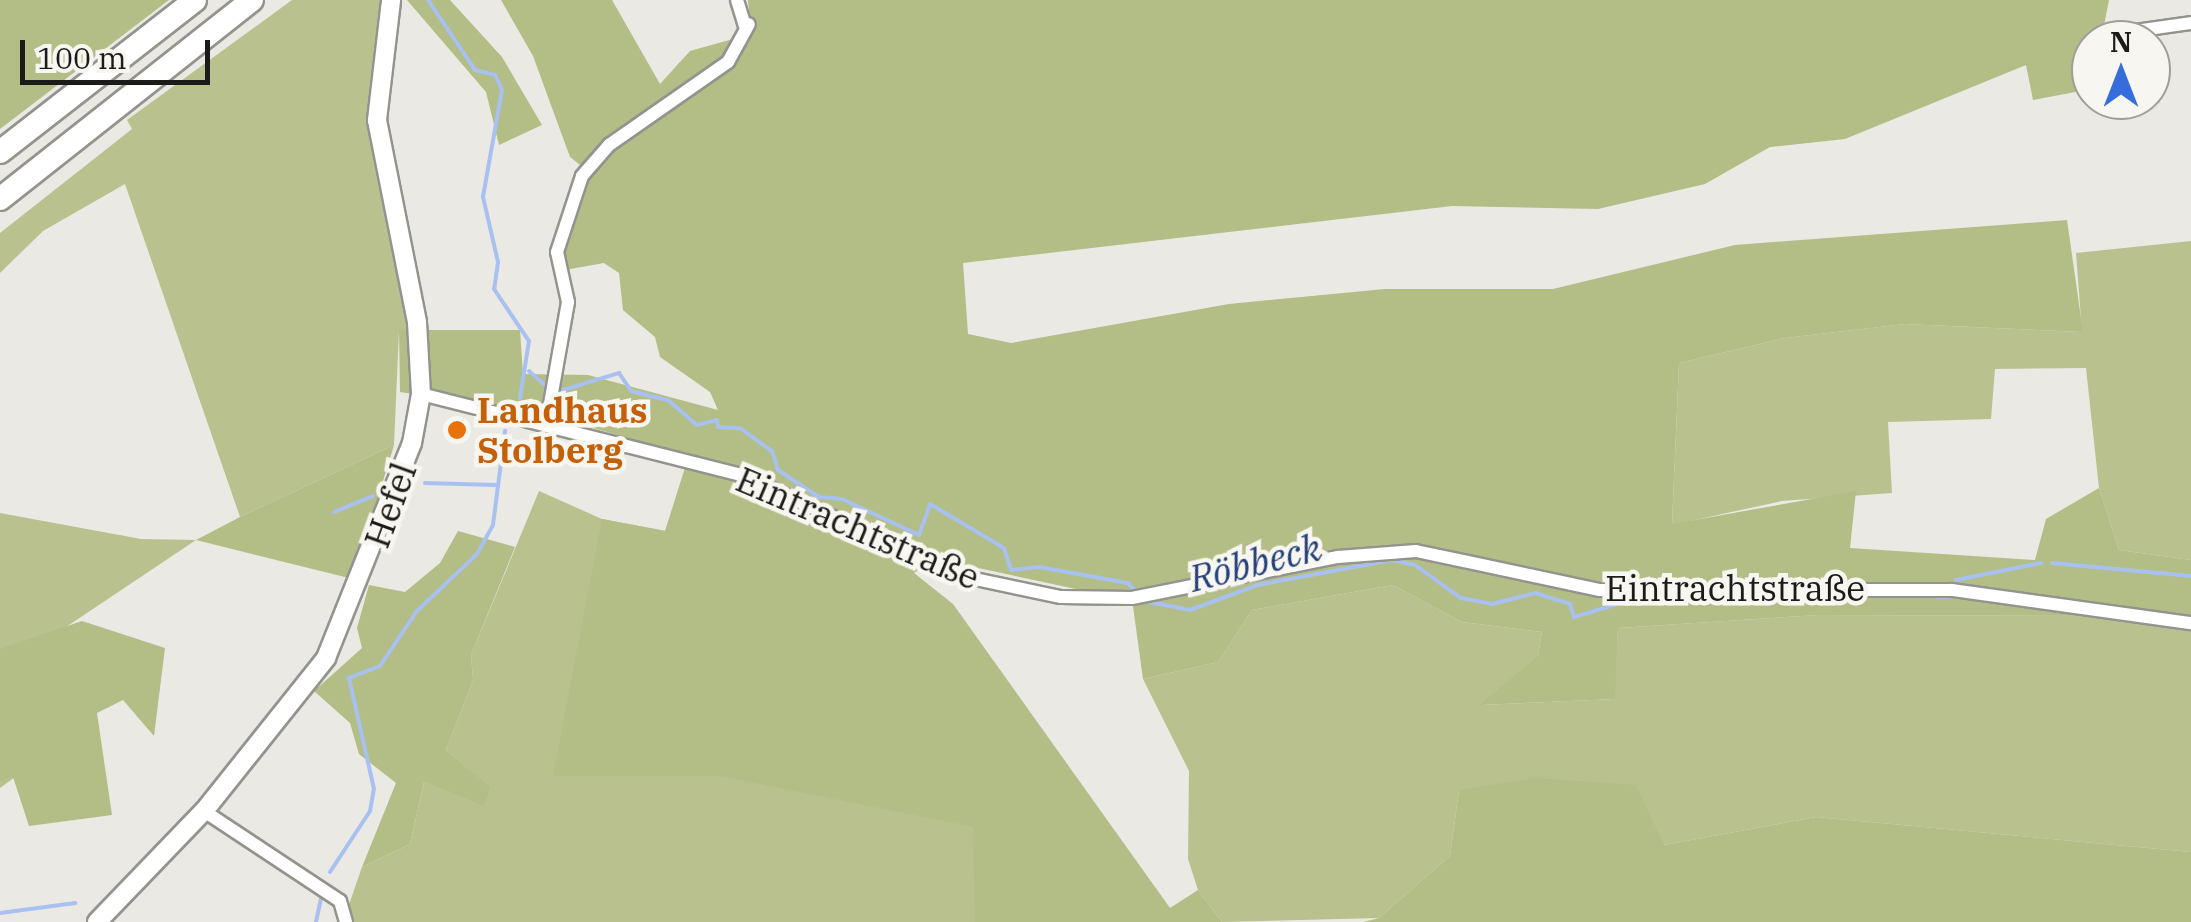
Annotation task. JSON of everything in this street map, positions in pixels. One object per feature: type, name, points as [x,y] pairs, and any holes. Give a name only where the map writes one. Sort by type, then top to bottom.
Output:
[{"type":"highway","points":[[0,152],[195,0]]},
{"type":"highway","points":[[0,199],[252,0]]},
{"type":"main road","name":"Hefel","points":[[97,922],[204,811],[342,631],[412,443],[421,394],[417,322],[377,120],[391,0]]},
{"type":"street","points":[[547,421],[568,302],[557,252],[582,176],[608,145],[728,62],[747,25],[738,0]]},
{"type":"street","name":"Eintrachtstraße","points":[[421,394],[524,415],[744,476],[961,576],[1060,597],[1132,598],[1338,558],[1416,551],[1600,590],[1952,590],[2191,623]]},
{"type":"street","points":[[204,811],[340,902],[346,922]]},
{"type":"green space","points":[[0,0],[169,0],[0,129]]},
{"type":"green space","points":[[292,0],[391,0],[376,83],[417,329],[399,331],[394,445],[240,517],[125,184],[43,231],[0,273],[0,233],[132,129],[127,120]]},
{"type":"green space","points":[[407,0],[450,0],[502,57],[542,125],[499,145],[486,92]]},
{"type":"green space","points":[[501,0],[612,0],[660,84],[690,51],[751,34],[748,0],[2109,0],[2105,20],[2071,20],[2071,93],[2033,100],[2026,65],[1845,139],[1770,147],[1705,184],[1598,209],[1452,206],[963,263],[968,334],[1011,343],[1229,304],[1385,289],[1553,289],[1735,245],[2067,220],[2083,332],[1905,324],[1785,338],[1679,363],[1672,524],[1856,491],[1850,548],[2035,560],[2046,519],[2099,488],[2119,550],[2191,560],[2191,627],[2104,616],[1817,615],[1618,628],[1615,699],[1480,705],[1538,655],[1542,632],[1462,622],[1393,585],[1252,610],[1218,662],[1143,679],[1131,592],[1104,595],[936,559],[914,573],[953,604],[1170,908],[1198,890],[1222,922],[975,922],[973,827],[720,776],[553,776],[602,519],[665,531],[689,455],[543,414],[400,392],[399,330],[520,330],[523,374],[588,375],[718,410],[710,392],[660,357],[655,337],[623,310],[619,273],[604,263],[565,270],[563,234],[589,172],[570,157],[533,56]]},
{"type":"green space","points":[[2191,241],[2191,560],[2119,550],[2099,488],[2086,368],[1995,369],[1991,419],[1888,422],[1892,493],[1782,501],[1672,525],[1679,363],[1785,338],[1905,324],[2082,332],[2076,253]]},
{"type":"green space","points":[[394,445],[353,579],[196,540],[240,517]]},
{"type":"green space","points":[[539,491],[602,519],[666,531],[1176,922],[343,922],[362,867],[410,844],[424,782],[484,805],[489,787],[446,750],[473,680],[471,655]]},
{"type":"green space","points":[[0,513],[141,539],[196,540],[66,627],[61,744],[0,788]]},
{"type":"green space","points":[[458,531],[515,547],[471,655],[473,680],[446,750],[490,787],[484,806],[424,782],[410,844],[362,867],[396,783],[359,754],[350,723],[314,691],[362,648],[357,628],[369,585],[405,592],[440,563]]},
{"type":"green space","points":[[1393,585],[1462,622],[1542,632],[1538,655],[1482,705],[1614,699],[1618,628],[1817,615],[2104,616],[2191,627],[2191,852],[1816,817],[1664,845],[1459,790],[1450,856],[1379,918],[1222,922],[1198,890],[1188,859],[1189,771],[1143,679],[1218,662],[1252,610]]},
{"type":"green space","points":[[82,621],[165,648],[154,736],[123,700],[97,713],[112,815],[29,826],[13,777],[0,782],[0,649]]},
{"type":"green space","points":[[1535,778],[1636,785],[1664,845],[1816,817],[2191,852],[2191,922],[1363,922],[1379,918],[1450,856],[1459,790]]},
{"type":"waterway","points":[[428,0],[475,70],[495,75],[502,90],[483,197],[498,262],[494,289],[529,341],[520,398]]},
{"type":"waterway","name":"Röbbeck","points":[[529,371],[547,387]]},
{"type":"waterway","name":"Röbbeck","points":[[563,390],[619,373],[631,391],[668,400],[697,425],[717,420],[718,427],[740,428],[772,451],[778,470],[819,497],[842,499],[919,535],[930,504],[1004,548],[1011,570],[1039,567],[1128,583],[1138,594]]},
{"type":"waterway","points":[[330,872],[370,811],[374,789],[349,678],[380,666],[417,611],[477,554],[493,525],[505,431]]},
{"type":"waterway","points":[[425,483],[495,485]]},
{"type":"waterway","points":[[334,512],[373,496]]},
{"type":"waterway","name":"Röbbeck","points":[[1144,601],[1190,610],[1258,585],[1392,560],[1415,565],[1461,598],[1492,604],[1535,593],[1570,604],[1574,617],[1618,604],[1752,596]]},
{"type":"waterway","name":"Röbbeck","points":[[1956,580],[2041,563]]},
{"type":"waterway","name":"Röbbeck","points":[[2052,563],[2191,576]]},
{"type":"waterway","name":"Röbbeck","points":[[1927,596],[1947,597]]},
{"type":"waterway","points":[[316,922],[321,899]]},
{"type":"waterway","points":[[0,913],[75,903]]},
{"type":"place","name":"Landhaus Stolberg","points":[[457,430]]}]
